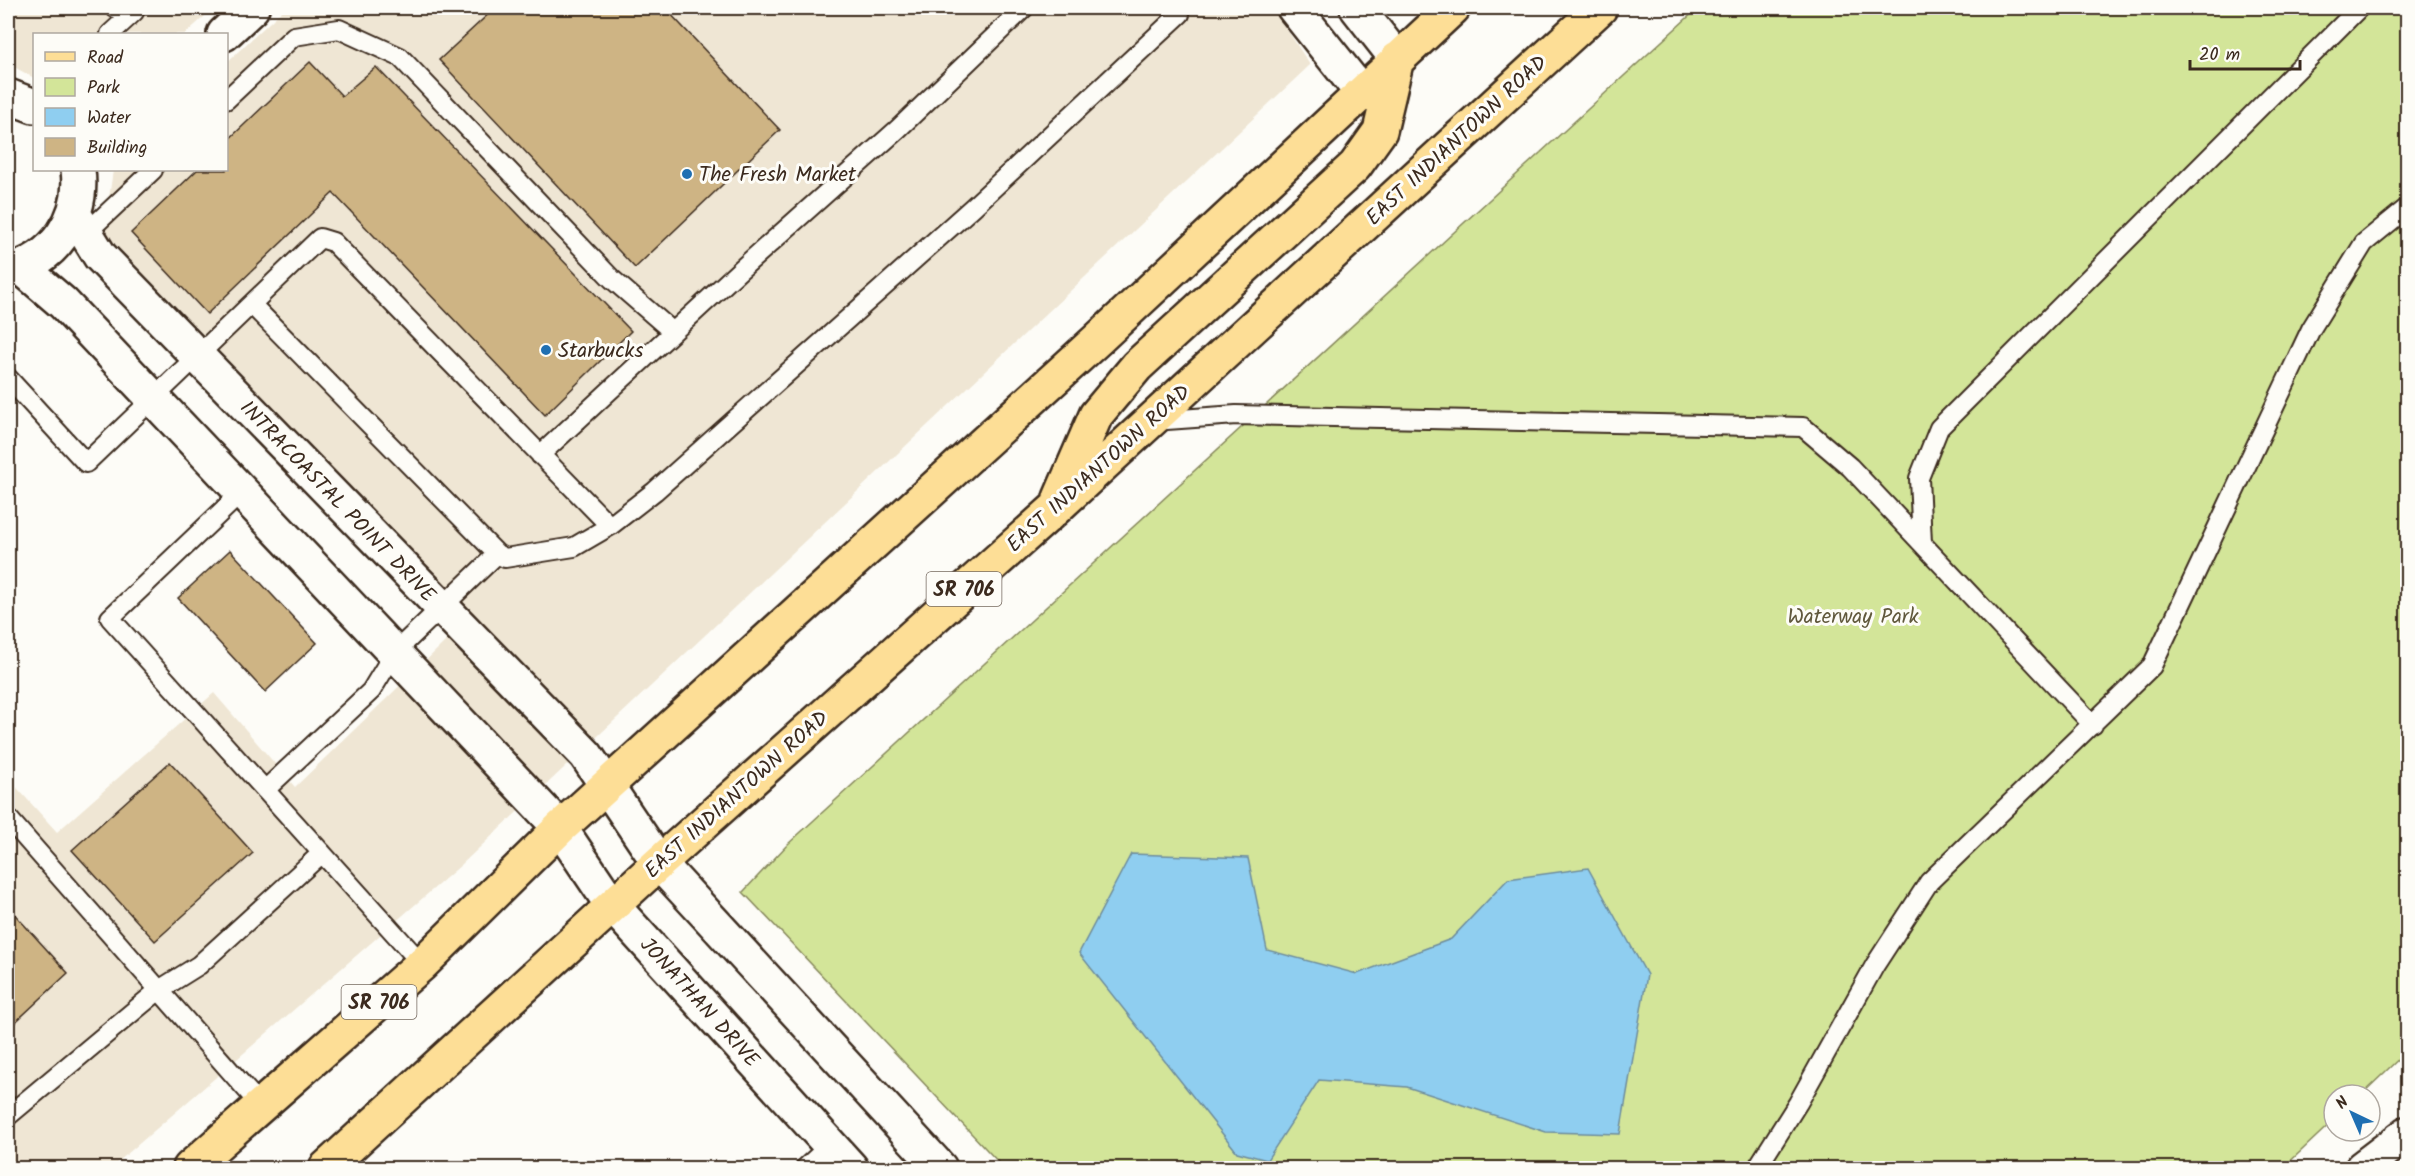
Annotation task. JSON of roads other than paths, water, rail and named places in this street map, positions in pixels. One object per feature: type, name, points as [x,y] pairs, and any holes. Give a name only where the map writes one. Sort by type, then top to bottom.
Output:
[{"type":"main road","name":"SR 706","points":[[190,1168],[422,964],[560,828],[1088,348],[1453,8]]},
{"type":"main road","name":"EAST INDIANTOWN ROAD","points":[[326,1168],[612,905],[1056,508],[1600,8]]},
{"type":"main road","points":[[1056,508],[1096,415],[1137,366],[1355,166],[1380,131],[1397,59]]},
{"type":"street","points":[[225,33],[252,8]]},
{"type":"street","points":[[1294,8],[1361,92]]},
{"type":"street","points":[[1357,8],[1397,59]]},
{"type":"street","points":[[8,96],[33,106]]},
{"type":"street","points":[[14,269],[39,258],[54,246],[66,231],[79,224],[79,171]]},
{"type":"street","name":"INTRACOASTAL POINT DRIVE","points":[[79,224],[100,256],[586,755],[659,863]]},
{"type":"street","points":[[14,269],[63,303],[560,828]]},
{"type":"street","name":"JONATHAN DRIVE","points":[[560,828],[612,905],[841,1157]]},
{"type":"street","points":[[659,863],[940,1168]]},
{"type":"street","points":[[2362,1168],[2408,1134]]},
{"type":"lane","points":[[115,8],[136,10]]},
{"type":"lane","points":[[540,455],[672,332],[898,129],[1024,8]]},
{"type":"lane","points":[[252,305],[497,554],[505,558],[574,547],[610,526],[655,491],[973,207],[1180,14],[1174,8]]},
{"type":"lane","points":[[1922,543],[1919,478],[1939,428],[2359,8]]},
{"type":"lane","points":[[111,33],[136,10]]},
{"type":"lane","points":[[228,98],[294,36],[339,29],[400,57],[612,279],[672,332]]},
{"type":"lane","points":[[79,224],[152,171]]},
{"type":"lane","points":[[1757,1168],[1798,1103],[1875,965],[1929,882],[2152,666],[2311,329],[2364,243],[2408,207]]},
{"type":"lane","points":[[8,378],[86,463],[320,238],[333,242],[610,526]]},
{"type":"lane","points":[[1149,422],[1236,415],[1803,427],[1850,467],[2093,724]]},
{"type":"lane","points":[[242,492],[110,618],[422,964]]},
{"type":"lane","points":[[265,790],[371,691],[394,653],[497,554]]},
{"type":"lane","points":[[8,818],[261,1106]]},
{"type":"lane","points":[[8,1116],[159,990],[199,965],[322,852]]},
{"type":"lane","points":[[805,1168],[841,1157]]},
{"type":"water","points":[[1131,854],[1248,858],[1267,950],[1357,974],[1451,939],[1508,879],[1588,868],[1647,975],[1620,1134],[1546,1132],[1407,1087],[1319,1080],[1267,1160],[1237,1152],[1079,953]]},
{"type":"place","name":"The Fresh Market","points":[[687,174]]},
{"type":"place","name":"Starbucks","points":[[546,350]]},
{"type":"park label","name":"Waterway Park","points":[[1853,616]]}]
